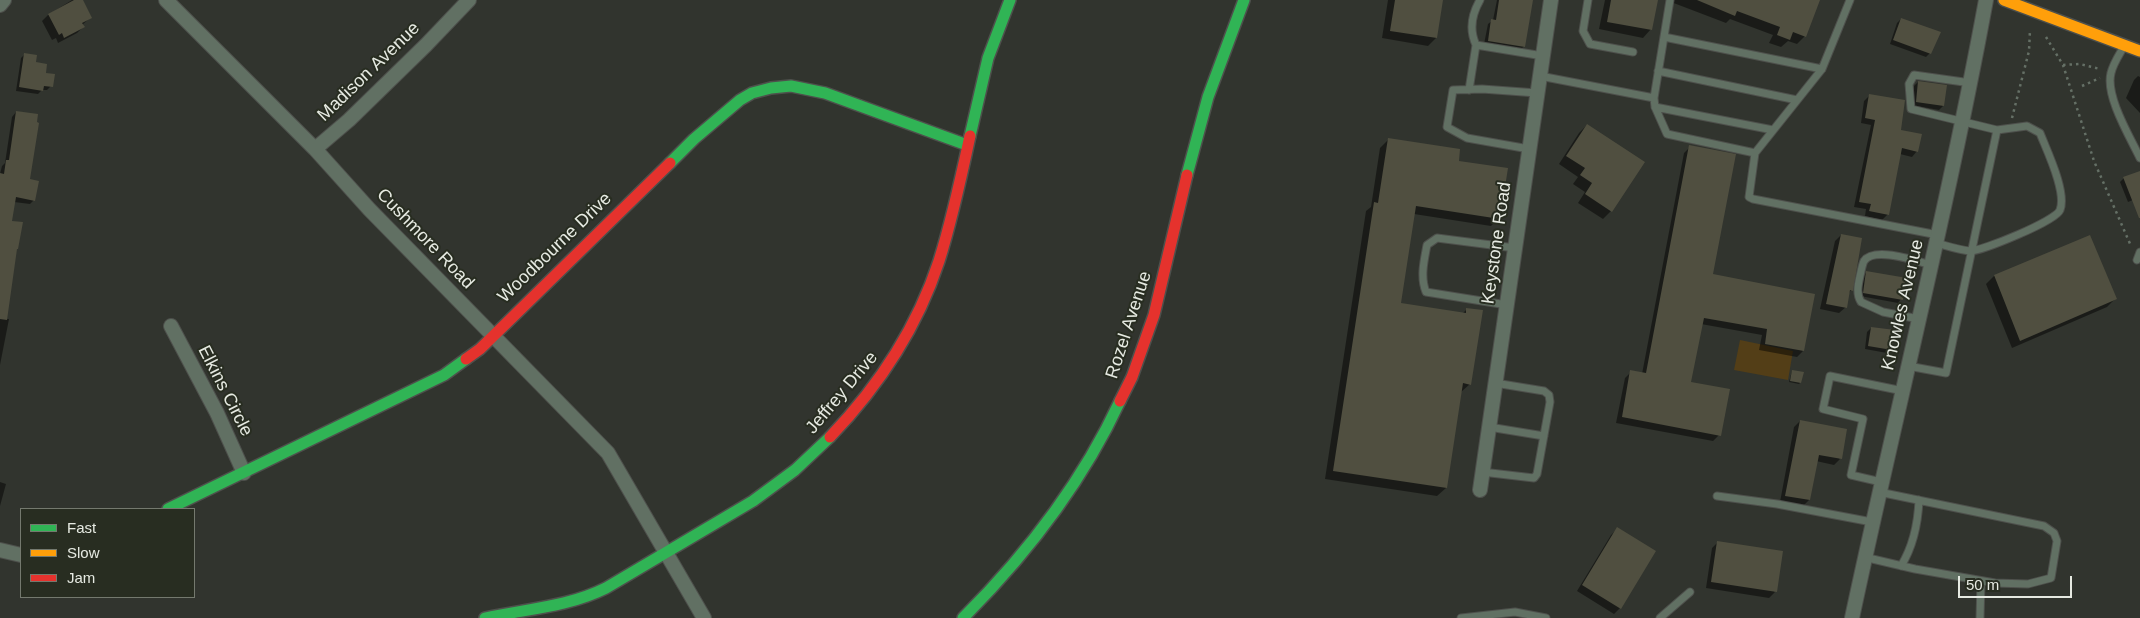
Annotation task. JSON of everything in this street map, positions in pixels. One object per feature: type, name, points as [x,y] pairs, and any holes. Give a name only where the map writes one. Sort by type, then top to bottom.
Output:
[{"type":"street","points":[[0,5],[4,0]]},
{"type":"street","name":"Cushmore Road","points":[[166,0],[315,149],[369,209],[608,453],[664,554],[704,618]]},
{"type":"street","name":"Madison Avenue","points":[[315,149],[349,120],[469,0]]},
{"type":"street","name":"Jeffrey Drive","points":[[486,618],[563,604],[588,596],[622,580],[701,534],[787,477],[810,457],[873,389],[899,349],[929,286],[944,241],[987,64],[1010,0]]},
{"type":"street","name":"Rozel Avenue","points":[[963,618],[1020,559],[1068,496],[1109,426],[1130,382],[1148,336],[1161,291],[1189,164],[1205,110],[1244,0]]},
{"type":"street","name":"Keystone Road","points":[[1480,490],[1551,0]]},
{"type":"street","name":"Knowles Avenue","points":[[1852,618],[1864,557],[1932,265],[1971,83],[1986,0]]},
{"type":"street","points":[[2004,0],[2140,51]]},
{"type":"street","name":"Woodbourne Drive","points":[[170,508],[444,375],[480,349],[694,139],[740,100],[752,93],[791,86],[818,91],[927,128],[967,145]]},
{"type":"street","name":"Elkins Circle","points":[[171,326],[217,413],[244,473]]},
{"type":"street","points":[[0,550],[20,555]]},
{"type":"lane","points":[[1469,90],[1476,45],[1472,37],[1472,18],[1480,0]]},
{"type":"lane","points":[[1588,0],[1583,31],[1590,44],[1633,52]]},
{"type":"lane","points":[[1670,0],[1654,98],[1655,107],[1667,134],[1755,153]]},
{"type":"lane","points":[[1850,0],[1822,69],[1755,153],[1749,197],[1937,239],[1972,251],[2054,218],[2060,210],[2062,193],[2040,133],[2028,126],[2009,130],[1997,130],[1911,109],[1909,84],[1914,75],[1971,83]]},
{"type":"lane","points":[[1664,37],[1822,69]]},
{"type":"lane","points":[[1476,45],[1543,56]]},
{"type":"lane","points":[[2125,45],[2110,73],[2111,89],[2115,104],[2140,158]]},
{"type":"lane","points":[[1658,71],[1797,100]]},
{"type":"lane","points":[[1540,76],[1654,98]]},
{"type":"lane","points":[[1529,149],[1467,138],[1447,127],[1453,90],[1538,94]]},
{"type":"lane","points":[[1655,107],[1773,130]]},
{"type":"lane","points":[[1908,366],[1946,374],[1997,130]]},
{"type":"lane","points":[[1507,305],[1426,292],[1422,283],[1424,260],[1427,245],[1437,238],[1515,248]]},
{"type":"lane","points":[[2137,260],[2140,252]]},
{"type":"lane","points":[[1919,319],[1883,312],[1861,302],[1858,293],[1861,273],[1864,261],[1873,255],[1880,254],[1932,265]]},
{"type":"lane","points":[[1864,557],[1901,566],[1981,580],[2028,584],[2051,578],[2057,541],[2054,533],[2044,526],[1919,500],[1851,475],[1863,419],[1823,409],[1830,376],[1902,391]]},
{"type":"lane","points":[[1482,472],[1534,478],[1537,474],[1550,402],[1549,395],[1544,391],[1495,383]]},
{"type":"lane","points":[[1489,427],[1544,436]]},
{"type":"lane","points":[[1717,496],[1777,504],[1872,522]]},
{"type":"lane","points":[[1901,566],[1911,547],[1916,530],[1919,500]]},
{"type":"lane","points":[[1980,618],[1981,580]]},
{"type":"lane","points":[[1660,618],[1690,592]]},
{"type":"lane","points":[[1461,618],[1515,612],[1546,618]]},
{"type":"path","points":[[2009,130],[2029,51],[2030,26]]},
{"type":"path","points":[[2050,42],[2063,66],[2094,161],[2137,260]]},
{"type":"path","points":[[2063,66],[2091,66],[2110,73]]},
{"type":"path","points":[[2082,86],[2110,73]]},
{"type":"shaded area","points":[[1740,340],[1793,351],[1788,380],[1734,370]]},
{"type":"building","points":[[74,0],[83,0],[92,18],[82,23],[85,27],[64,38],[62,33],[59,35],[48,14]]},
{"type":"building","points":[[1395,0],[1443,0],[1437,38],[1390,31]]},
{"type":"building","points":[[1499,0],[1533,0],[1525,47],[1488,41],[1491,19],[1496,20]]},
{"type":"building","points":[[1611,0],[1658,0],[1652,30],[1607,22]]},
{"type":"building","points":[[1697,0],[1820,0],[1806,37],[1793,32],[1790,40],[1777,35],[1780,27],[1737,11],[1735,16]]},
{"type":"building","points":[[1901,18],[1941,32],[1931,54],[1893,40]]},
{"type":"building","points":[[24,53],[37,55],[36,62],[47,64],[46,73],[55,74],[53,87],[44,86],[43,91],[19,87]]},
{"type":"building","points":[[1918,81],[1947,85],[1944,106],[1916,102]]},
{"type":"building","points":[[1869,94],[1905,100],[1901,130],[1922,134],[1918,152],[1902,148],[1889,215],[1869,211],[1871,204],[1859,202],[1875,120],[1865,118]]},
{"type":"building","points":[[16,111],[38,114],[37,122],[39,123],[30,179],[39,181],[35,201],[16,197],[12,221],[23,222],[17,249],[7,320],[0,319],[0,173],[4,174],[6,160],[9,160]]},
{"type":"building","points":[[1587,124],[1645,162],[1612,212],[1585,194],[1592,183],[1580,175],[1585,168],[1566,156]]},
{"type":"building","points":[[1388,138],[1460,149],[1459,161],[1508,168],[1500,219],[1416,206],[1401,303],[1466,313],[1466,308],[1483,310],[1471,385],[1463,383],[1447,488],[1333,471],[1374,202],[1378,203]]},
{"type":"building","points":[[1689,145],[1736,154],[1713,274],[1815,294],[1804,351],[1765,344],[1767,329],[1704,318],[1691,382],[1730,389],[1721,436],[1622,417],[1630,370],[1646,373]]},
{"type":"building","points":[[2140,171],[2140,218],[2139,218],[2123,177]]},
{"type":"building","points":[[1841,234],[1862,238],[1853,291],[1850,290],[1847,308],[1826,304]]},
{"type":"building","points":[[2090,235],[2117,299],[2020,341],[1994,275]]},
{"type":"building","points":[[1866,271],[1907,278],[1903,300],[1863,293]]},
{"type":"building","points":[[1871,327],[1895,330],[1892,350],[1868,346]]},
{"type":"building","points":[[1792,370],[1804,372],[1801,383],[1790,381]]},
{"type":"building","points":[[1800,420],[1847,429],[1842,459],[1819,455],[1810,500],[1785,496]]},
{"type":"building","points":[[1617,527],[1656,551],[1621,609],[1582,585]]},
{"type":"building","points":[[1717,541],[1783,551],[1777,592],[1711,582]]},
{"type":"traffic: fast","points":[[970,136],[988,58],[1010,0]]},
{"type":"traffic: fast","points":[[1187,175],[1208,97],[1244,0]]},
{"type":"traffic: fast","points":[[670,163],[694,139],[740,100],[752,93],[771,88],[791,86],[825,93],[967,145]]},
{"type":"traffic: fast","points":[[170,508],[444,375],[466,359]]},
{"type":"traffic: fast","points":[[963,618],[1009,569],[1051,516],[1088,460],[1120,401]]},
{"type":"traffic: fast","points":[[485,618],[547,607],[577,599],[606,588],[753,501],[795,470],[830,437]]},
{"type":"traffic: slow","points":[[2004,0],[2140,51]]},
{"type":"traffic: jam","points":[[830,437],[848,418],[880,377],[908,333],[919,310],[930,286],[944,246],[970,136]]},
{"type":"traffic: jam","points":[[466,359],[480,349],[670,163]]},
{"type":"traffic: jam","points":[[1120,401],[1132,377],[1154,315],[1187,175]]}]
